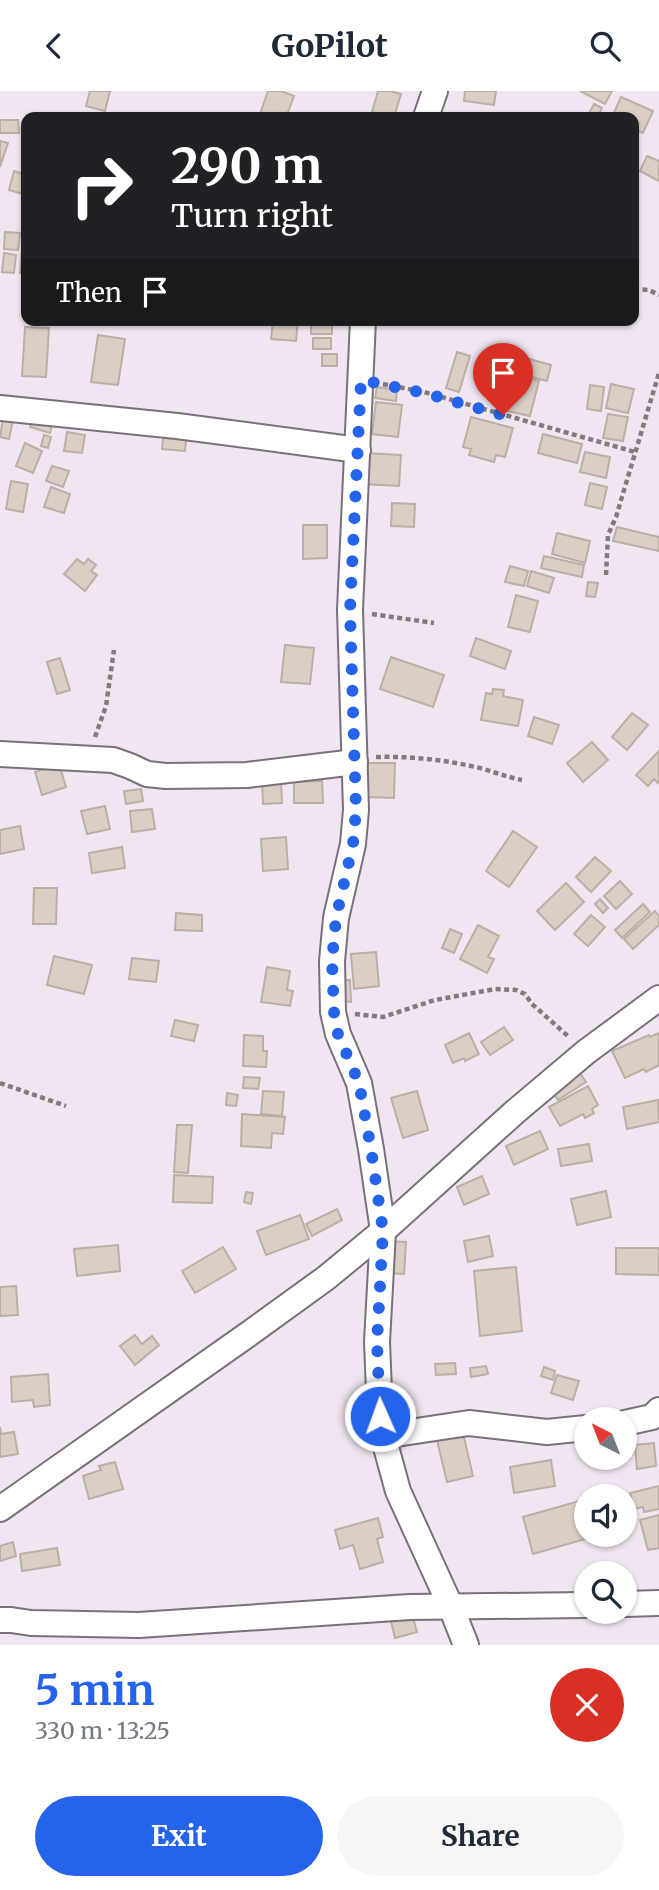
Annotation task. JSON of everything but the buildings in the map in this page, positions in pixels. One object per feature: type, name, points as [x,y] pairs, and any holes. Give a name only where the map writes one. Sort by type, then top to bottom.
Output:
[{"type":"street","points":[[428,112],[435,91]]},
{"type":"street","points":[[363,326],[350,610],[356,810],[353,844],[336,918],[332,961],[334,1012],[338,1034],[359,1083],[383,1231],[377,1342],[383,1436],[398,1491],[466,1645]]},
{"type":"street","points":[[0,408],[177,426],[358,450]]},
{"type":"street","points":[[0,754],[113,759],[147,774],[166,776],[247,775],[355,762]]},
{"type":"street","points":[[0,1510],[326,1278],[586,1052],[659,998]]},
{"type":"street","points":[[637,1420],[652,1417],[659,1410]]},
{"type":"street","points":[[383,1436],[469,1423],[547,1432],[574,1429]]},
{"type":"street","points":[[637,1604],[659,1603]]},
{"type":"street","points":[[0,1620],[11,1620],[28,1634],[410,1607],[574,1605]]},
{"type":"path","points":[[639,289],[659,295]]},
{"type":"path","points":[[606,575],[608,535],[616,517],[659,373]]},
{"type":"path","points":[[361,380],[424,393],[635,452]]},
{"type":"path","points":[[350,610],[434,623]]},
{"type":"path","points":[[89,758],[106,706],[114,650]]},
{"type":"path","points":[[355,762],[378,757],[425,758],[522,780]]},
{"type":"path","points":[[334,1012],[383,1017],[435,1000],[495,989],[516,990],[525,994],[532,1004],[586,1052]]},
{"type":"path","points":[[0,1083],[66,1106]]},
{"type":"route","points":[[380,1416],[377,1342],[383,1231],[359,1083],[338,1034],[334,1012],[332,961],[336,918],[353,844],[356,810],[350,610],[361,380],[424,393],[503,415]]}]
